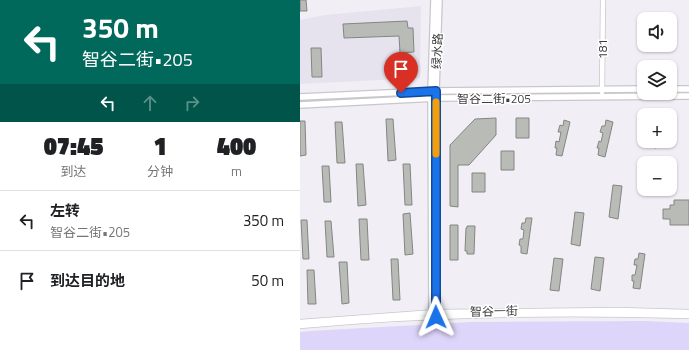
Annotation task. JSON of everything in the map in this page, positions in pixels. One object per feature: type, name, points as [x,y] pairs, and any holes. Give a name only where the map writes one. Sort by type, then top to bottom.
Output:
[{"type":"main road","name":"绿水路","points":[[434,0],[434,315]]},
{"type":"main road","name":"绿水路","points":[[433,91],[439,0]]},
{"type":"main road","name":"智谷二街•205","points":[[300,98],[433,91],[637,89]]},
{"type":"main road","points":[[677,89],[689,89]]},
{"type":"main road","name":"智谷二街•205","points":[[300,105],[434,98],[602,98],[689,96]]},
{"type":"street","name":"181","points":[[602,98],[603,0]]},
{"type":"street","name":"智谷一街","points":[[300,322],[434,315],[610,310],[689,312]]},
{"type":"street","name":"智谷一街","points":[[300,326],[434,315],[567,314],[689,316]]},
{"type":"shaded area","points":[[421,6],[420,78],[300,84],[300,20],[325,15]]},
{"type":"shaded area","points":[[645,321],[689,323],[689,350],[300,350],[300,332],[310,331],[471,322]]},
{"type":"building","points":[[300,0],[306,0],[307,11],[300,11]]},
{"type":"building","points":[[407,21],[408,28],[413,28],[414,52],[400,53],[399,36],[344,38],[343,24]]},
{"type":"building","points":[[311,48],[321,48],[322,77],[312,77]]},
{"type":"building","points":[[496,118],[496,135],[469,165],[458,165],[458,207],[450,206],[450,145],[475,119]]},
{"type":"building","points":[[516,118],[529,118],[529,138],[516,138]]},
{"type":"building","points":[[386,119],[393,119],[396,160],[388,161]]},
{"type":"building","points":[[564,120],[570,122],[562,156],[556,155],[557,148],[555,148],[556,141],[559,142],[561,132],[558,132],[560,125],[563,126]]},
{"type":"building","points":[[606,120],[613,122],[605,157],[598,155],[599,148],[597,148],[599,141],[601,142],[603,133],[600,132],[602,126],[605,126]]},
{"type":"building","points":[[300,121],[305,121],[306,155],[300,156]]},
{"type":"building","points":[[335,122],[342,122],[345,163],[337,163]]},
{"type":"building","points":[[501,151],[514,151],[514,170],[501,170]]},
{"type":"building","points":[[356,164],[363,164],[366,205],[358,206]]},
{"type":"building","points":[[403,164],[410,164],[412,205],[405,205]]},
{"type":"building","points":[[322,166],[329,166],[331,202],[324,202]]},
{"type":"building","points":[[472,173],[485,173],[485,192],[472,192]]},
{"type":"building","points":[[613,185],[622,186],[618,219],[609,217]]},
{"type":"building","points":[[674,200],[689,200],[689,225],[670,225],[670,219],[663,219],[663,209],[670,209],[670,205],[674,205]]},
{"type":"building","points":[[575,212],[584,213],[580,246],[571,244]]},
{"type":"building","points":[[410,213],[413,254],[405,255],[403,214]]},
{"type":"building","points":[[526,218],[532,218],[527,254],[521,253],[521,246],[519,245],[520,239],[523,239],[524,230],[521,229],[522,223],[525,223]]},
{"type":"building","points":[[359,219],[367,219],[369,260],[361,260]]},
{"type":"building","points":[[301,220],[307,220],[309,259],[303,259]]},
{"type":"building","points":[[325,221],[331,221],[334,257],[327,257]]},
{"type":"building","points":[[450,225],[458,225],[458,260],[450,260]]},
{"type":"building","points":[[467,226],[475,226],[474,254],[467,254],[467,251],[465,251]]},
{"type":"building","points":[[639,253],[645,254],[640,289],[633,288],[634,281],[632,281],[632,275],[635,275],[637,265],[634,265],[635,259],[638,259]]},
{"type":"building","points":[[595,257],[604,258],[600,291],[591,289]]},
{"type":"building","points":[[554,258],[563,259],[559,291],[550,290]]},
{"type":"building","points":[[391,259],[398,259],[400,300],[393,300]]},
{"type":"building","points":[[339,262],[347,262],[349,303],[342,304]]},
{"type":"building","points":[[307,270],[314,270],[316,304],[308,304]]},
{"type":"slow traffic","points":[[436,102],[436,154]]},
{"type":"route","points":[[401,93],[436,91],[436,317]]}]
